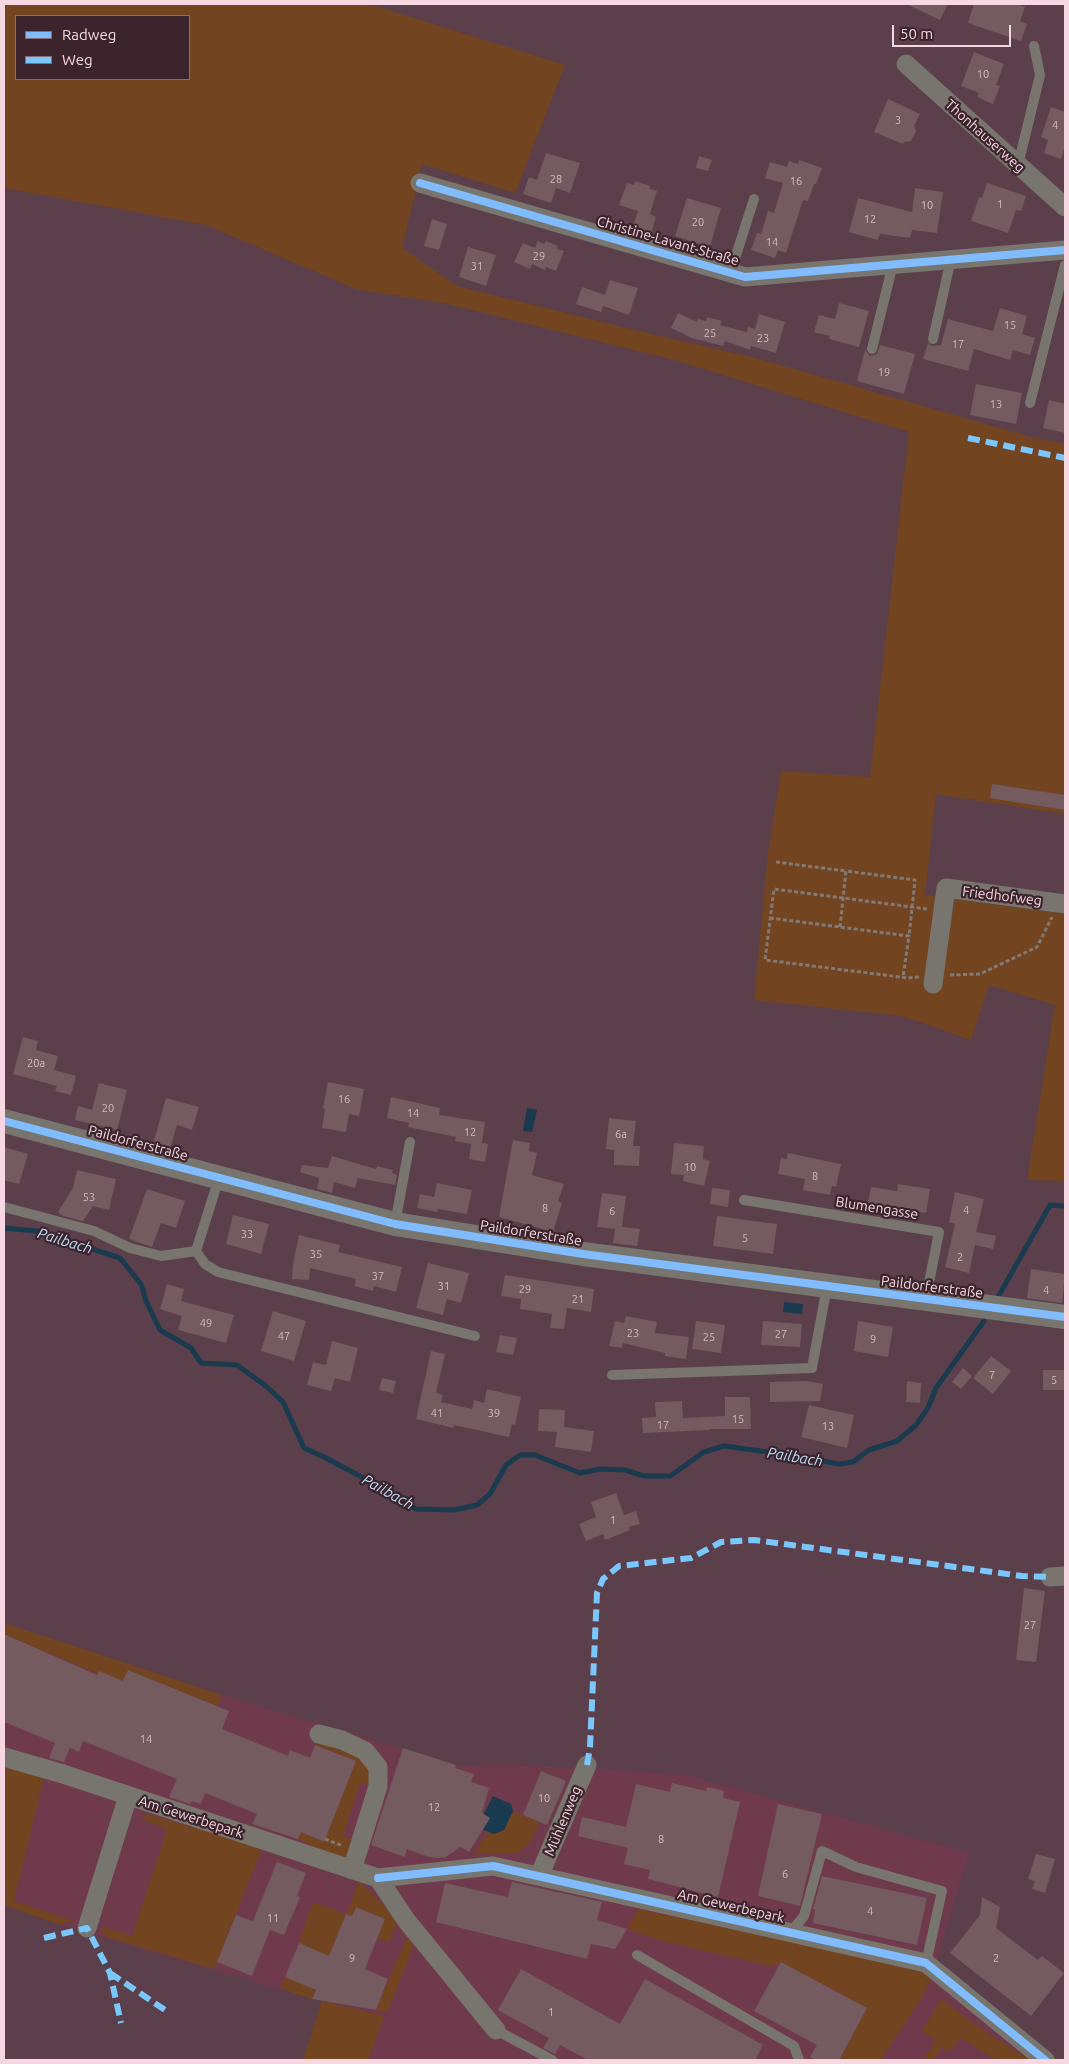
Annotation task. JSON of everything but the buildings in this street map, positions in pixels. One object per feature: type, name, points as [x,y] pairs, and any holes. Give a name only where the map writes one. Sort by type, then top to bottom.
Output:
[{"type":"street","name":"Thonhauserweg","points":[[906,64],[1065,208]]},
{"type":"street","name":"Christine-Lavant-Straße","points":[[420,183],[731,271],[745,277],[1065,250]]},
{"type":"street","name":"Friedhofweg","points":[[933,980],[946,888],[1062,904]]},
{"type":"street","name":"Paildorferstraße","points":[[4,1120],[395,1224],[583,1254],[1065,1317]]},
{"type":"street","points":[[320,1734],[342,1740],[365,1751],[378,1767],[378,1786],[352,1870]]},
{"type":"street","name":"Am Gewerbepark","points":[[4,1757],[378,1878],[493,1866],[926,1963],[1045,2060]]},
{"type":"street","name":"Mühlenweg","points":[[539,1876],[588,1765]]},
{"type":"street","points":[[87,1928],[128,1796]]},
{"type":"street","points":[[378,1878],[406,1920],[496,2030]]},
{"type":"lane","points":[[1018,165],[1040,75],[1034,46]]},
{"type":"lane","points":[[731,271],[754,198]]},
{"type":"lane","points":[[933,339],[951,259]]},
{"type":"lane","points":[[872,349],[893,264]]},
{"type":"lane","points":[[1030,403],[1065,264]]},
{"type":"lane","points":[[395,1224],[410,1142]]},
{"type":"lane","points":[[196,1252],[220,1178]]},
{"type":"lane","name":"Blumengasse","points":[[744,1200],[939,1232],[926,1298]]},
{"type":"lane","points":[[4,1207],[94,1230],[130,1248],[161,1256],[196,1252]]},
{"type":"lane","points":[[196,1252],[205,1264],[218,1272],[475,1336]]},
{"type":"lane","points":[[612,1375],[812,1368],[827,1286]]},
{"type":"lane","points":[[790,1932],[804,1916],[822,1852],[856,1867],[942,1891],[926,1963]]},
{"type":"lane","points":[[637,1955],[794,2046],[799,2060]]},
{"type":"lane","points":[[496,2030],[552,2060]]},
{"type":"path","points":[[776,862],[915,880],[903,977]]},
{"type":"path","points":[[840,927],[846,871]]},
{"type":"path","points":[[943,912],[774,889],[765,960],[933,980],[980,974],[1037,947],[1062,904]]},
{"type":"path","points":[[770,918],[909,936]]},
{"type":"shaded area","points":[[4,4],[369,4],[565,65],[515,193],[422,164],[402,248],[457,286],[756,358],[1031,437],[1065,444],[1065,814],[936,794],[925,895],[1065,914],[1065,1181],[1027,1180],[1055,1005],[989,985],[971,1040],[902,1016],[754,1000],[768,853],[781,771],[870,777],[909,432],[674,360],[448,304],[356,289],[206,225],[4,188]]},
{"type":"shaded area","points":[[4,1623],[222,1695],[456,1765],[533,1766],[691,1775],[969,1853],[936,1963],[1045,2060],[368,2060],[383,2016],[322,2001],[57,1924],[4,1905]]},
{"type":"shaded area","points":[[4,1623],[222,1695],[217,1706],[128,1670],[122,1684],[4,1634]]},
{"type":"shaded area","points":[[322,1740],[360,1756],[368,1767],[372,1779],[372,1786],[360,1783],[343,1836],[355,1840],[347,1859],[322,1851],[298,1839],[301,1832],[324,1841],[356,1761],[315,1744]]},
{"type":"shaded area","points":[[4,1765],[44,1777],[14,1901],[74,1921],[57,1924],[4,1905]]},
{"type":"shaded area","points":[[513,1811],[540,1822],[529,1844],[515,1854],[475,1853],[487,1833],[494,1834],[504,1830]]},
{"type":"shaded area","points":[[148,1814],[262,1848],[214,1969],[104,1936],[101,1926],[132,1936],[167,1829],[141,1819]]},
{"type":"shaded area","points":[[359,1881],[398,1919],[389,1942],[377,1938],[385,1919],[356,1907],[352,1916],[346,1914]]},
{"type":"shaded area","points":[[313,1902],[346,1914],[312,1999],[281,1989],[285,1977],[322,1953],[299,1943]]},
{"type":"shaded area","points":[[638,1909],[910,1967],[932,1977],[925,1992],[881,2060],[839,2060],[867,2008],[781,1962],[771,1966],[662,1941],[627,1929]]},
{"type":"shaded area","points":[[407,1937],[414,1944],[387,2013],[376,2010]]},
{"type":"shaded area","points":[[941,1999],[984,2031],[1030,2060],[996,2060],[961,2038],[949,2052],[942,2047],[933,2060],[923,2060],[936,2041],[922,2031]]},
{"type":"shaded area","points":[[322,2001],[384,2016],[368,2060],[303,2060]]},
{"type":"water","points":[[527,1108],[537,1110],[532,1132],[523,1131]]},
{"type":"water","points":[[784,1302],[803,1304],[802,1314],[783,1312]]},
{"type":"water","points":[[493,1796],[511,1804],[513,1811],[504,1830],[494,1834],[477,1827]]},
{"type":"waterway","name":"Pailbach","points":[[998,1297],[1050,1205],[1065,1206]]},
{"type":"waterway","name":"Pailbach","points":[[4,1228],[37,1231],[120,1258],[141,1284],[146,1301],[160,1330],[191,1348],[201,1363],[237,1365],[266,1386],[283,1402],[304,1448],[388,1491],[416,1509],[454,1510],[477,1505],[490,1494],[506,1465],[520,1455],[535,1455],[580,1473],[601,1469],[625,1470],[644,1476],[670,1476],[704,1452],[724,1446],[839,1464],[853,1462],[869,1450],[897,1441],[916,1425],[928,1408],[936,1388],[984,1321]]},
{"type":"marked path","points":[[968,438],[1065,458]]},
{"type":"marked path","points":[[587,1765],[590,1747],[597,1593],[603,1579],[619,1566],[691,1558],[721,1542],[754,1540],[1022,1576],[1050,1577]]},
{"type":"marked path","points":[[44,1938],[87,1928],[110,1973],[121,2023]]},
{"type":"marked path","points":[[110,1973],[165,2010]]},
{"type":"cycle path","points":[[420,183],[745,277],[1065,250]]},
{"type":"cycle path","points":[[4,1121],[395,1224],[583,1254],[1065,1317]]},
{"type":"cycle path","points":[[378,1878],[493,1866],[926,1963],[1045,2060]]}]
